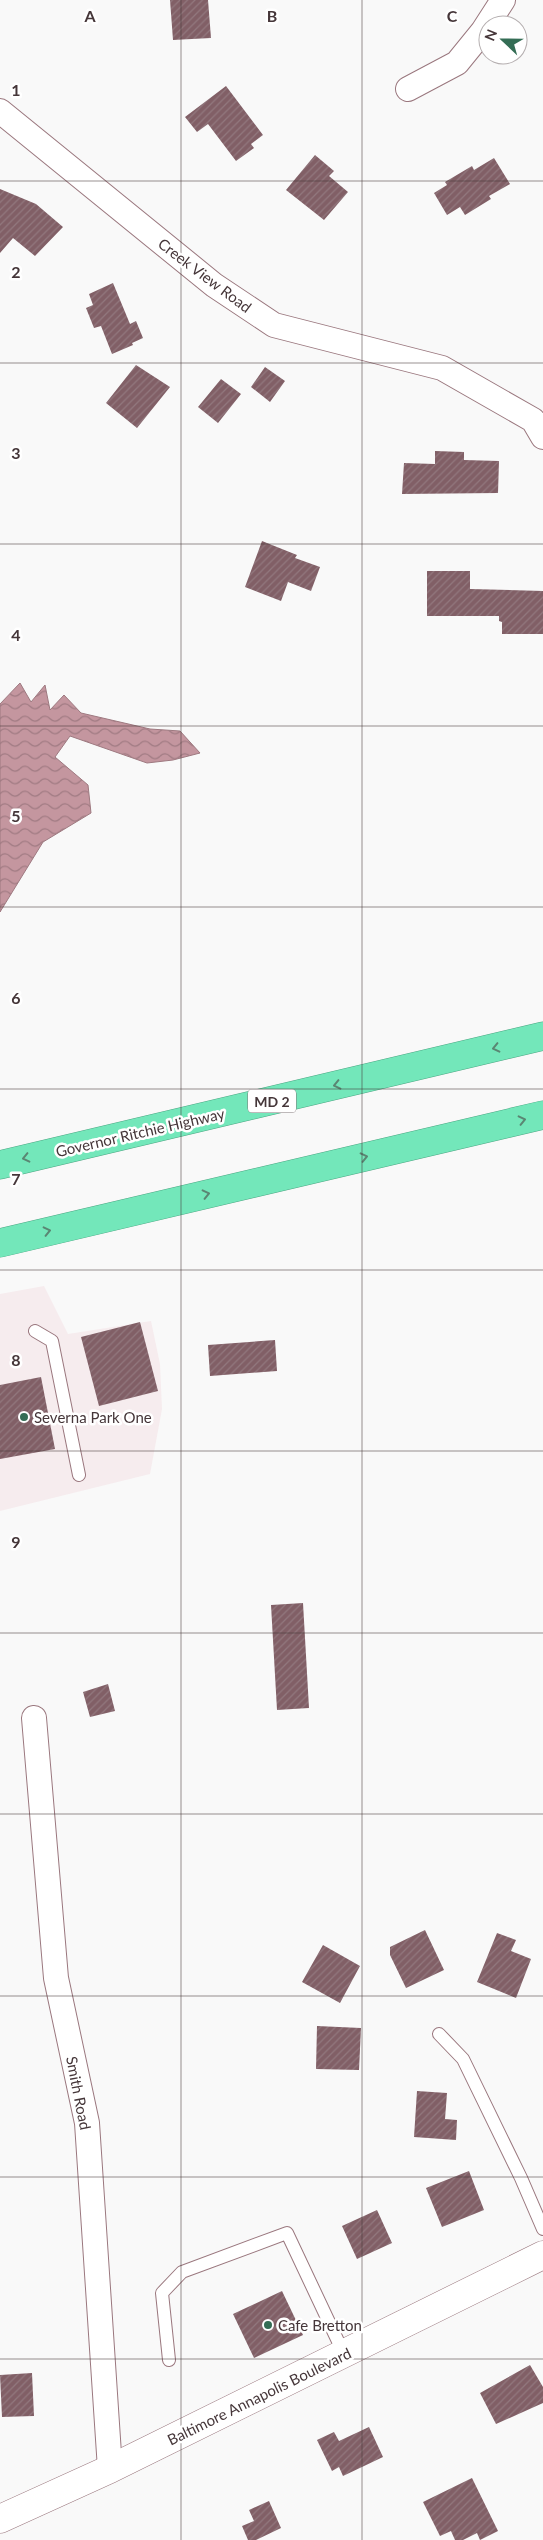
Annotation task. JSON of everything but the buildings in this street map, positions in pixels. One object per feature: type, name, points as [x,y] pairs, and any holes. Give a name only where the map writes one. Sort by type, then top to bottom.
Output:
[{"type":"highway","name":"Governor Ritchie Highway","points":[[0,1164],[543,1036]]},
{"type":"highway","points":[[0,1243],[543,1116]]},
{"type":"street","points":[[408,89],[457,63],[483,31],[503,0]]},
{"type":"street","name":"Creek View Road","points":[[0,110],[214,286],[274,325],[442,368],[533,420],[543,437]]},
{"type":"street","name":"Smith Road","points":[[34,1718],[56,1978],[87,2124],[110,2469]]},
{"type":"street","name":"Baltimore Annapolis Boulevard","points":[[0,2519],[110,2469],[543,2255]]},
{"type":"lane","points":[[35,1331],[52,1341],[79,1475]]},
{"type":"lane","points":[[439,2034],[463,2059],[521,2178],[543,2229]]},
{"type":"lane","points":[[169,2360],[162,2293],[182,2272],[287,2233],[344,2354]]},
{"type":"shaded area","points":[[44,1286],[68,1334],[151,1321],[160,1364],[162,1409],[150,1474],[0,1511],[0,1294]]},
{"type":"water","points":[[20,683],[31,702],[45,685],[50,710],[64,695],[81,713],[150,729],[180,731],[200,753],[173,760],[147,763],[70,736],[55,757],[88,785],[91,813],[43,842],[0,912],[0,704]]},
{"type":"place","name":"Severna Park One","points":[[24,1417]]},
{"type":"place","name":"Cafe Bretton","points":[[268,2325]]}]
